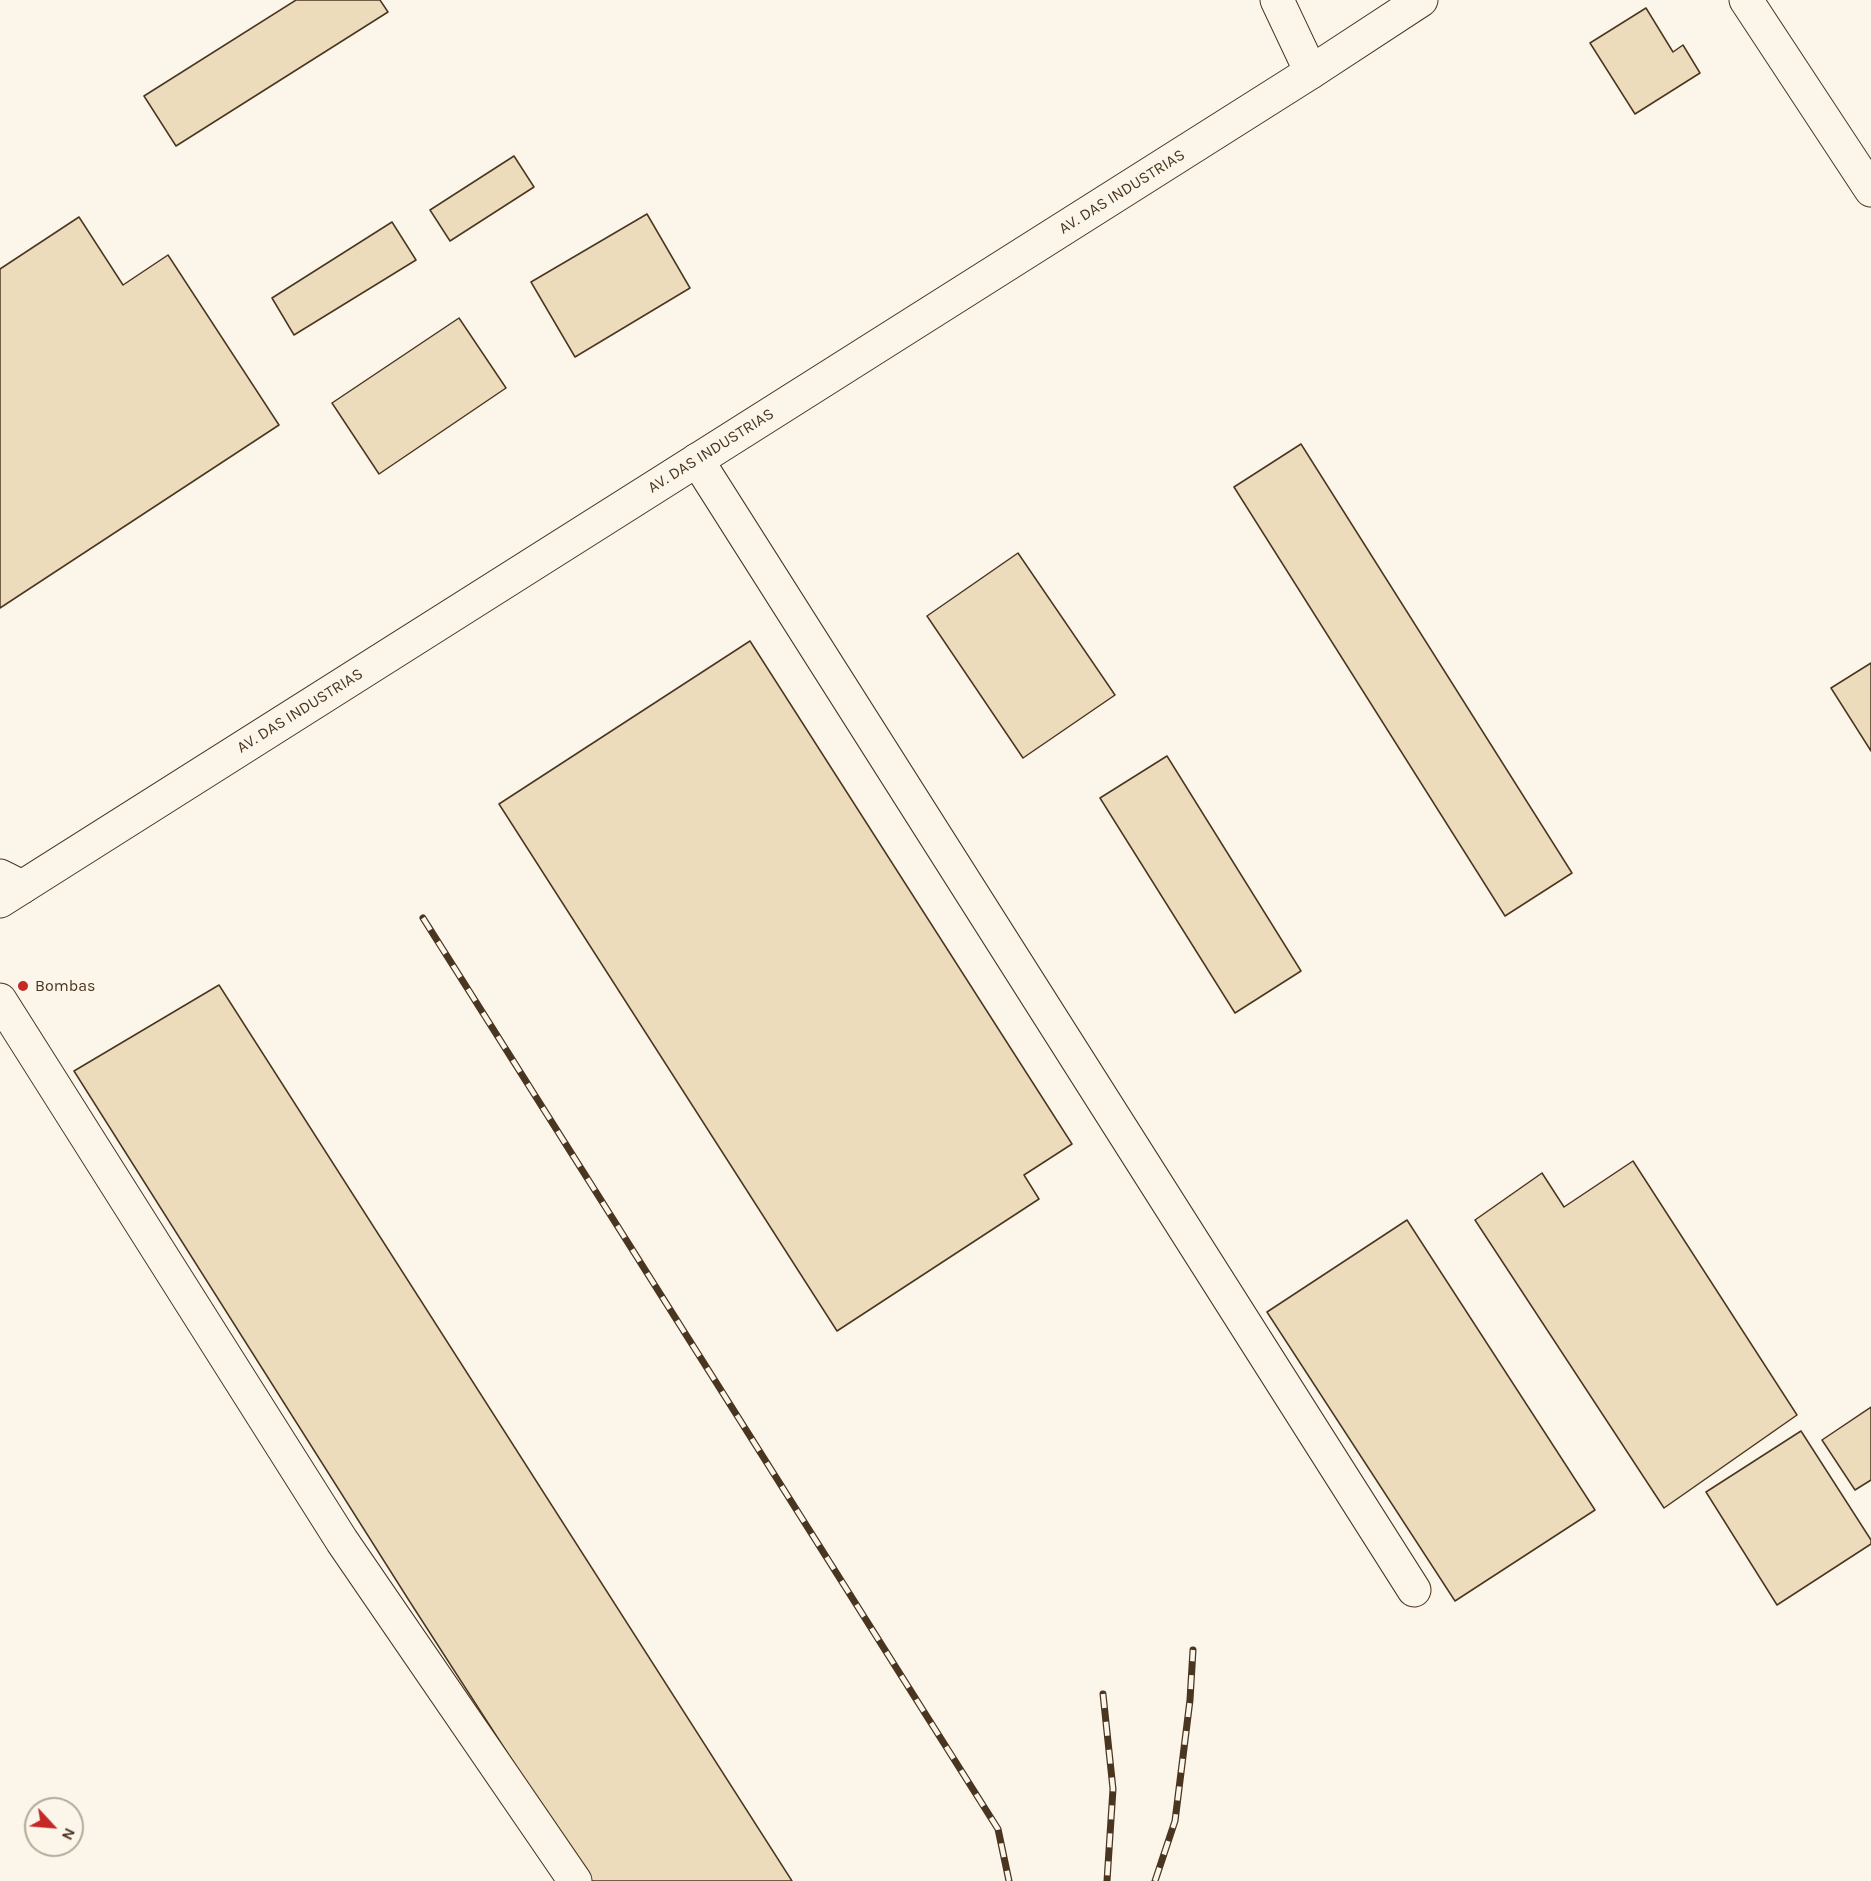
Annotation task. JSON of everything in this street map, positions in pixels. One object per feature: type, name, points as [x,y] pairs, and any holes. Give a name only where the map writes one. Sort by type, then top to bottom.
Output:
[{"type":"street","points":[[1277,0],[1311,72]]},
{"type":"street","name":"AV. DAS INDUSTRIAS","points":[[7,888],[697,460],[1421,0]]},
{"type":"street","points":[[1746,0],[1871,190]]},
{"type":"street","points":[[697,460],[1414,1590]]},
{"type":"street","points":[[0,1000],[342,1541],[575,1881]]},
{"type":"building","points":[[296,0],[380,0],[388,12],[176,146],[144,96]]},
{"type":"building","points":[[1646,8],[1673,52],[1683,45],[1700,73],[1635,114],[1590,43]]},
{"type":"building","points":[[514,156],[534,187],[450,241],[430,210]]},
{"type":"building","points":[[647,214],[690,288],[575,357],[531,282]]},
{"type":"building","points":[[79,217],[123,285],[168,255],[279,425],[0,608],[0,269]]},
{"type":"building","points":[[392,222],[416,260],[294,335],[272,298]]},
{"type":"building","points":[[459,318],[506,388],[379,474],[332,403]]},
{"type":"building","points":[[1301,444],[1572,873],[1505,916],[1234,487]]},
{"type":"building","points":[[1018,553],[1115,695],[1023,758],[927,616]]},
{"type":"building","points":[[750,641],[1072,1144],[1024,1175],[1039,1199],[837,1331],[499,804]]},
{"type":"building","points":[[1871,663],[1871,751],[1831,688]]},
{"type":"building","points":[[1167,756],[1301,971],[1235,1013],[1100,798]]},
{"type":"building","points":[[219,985],[792,1881],[590,1881],[410,1602],[74,1071]]},
{"type":"building","points":[[1633,1161],[1797,1415],[1664,1508],[1475,1220],[1542,1173],[1564,1207]]},
{"type":"building","points":[[1407,1220],[1595,1510],[1455,1601],[1267,1312]]},
{"type":"building","points":[[1871,1407],[1871,1480],[1855,1490],[1822,1440]]},
{"type":"building","points":[[1801,1431],[1871,1540],[1871,1544],[1777,1605],[1706,1492]]},
{"type":"railway","points":[[423,918],[998,1829],[1009,1881]]},
{"type":"railway","points":[[1155,1881],[1175,1821],[1190,1700],[1193,1650]]},
{"type":"railway","points":[[1103,1694],[1113,1789],[1107,1881]]},
{"type":"place","name":"Bombas","points":[[23,986]]}]
